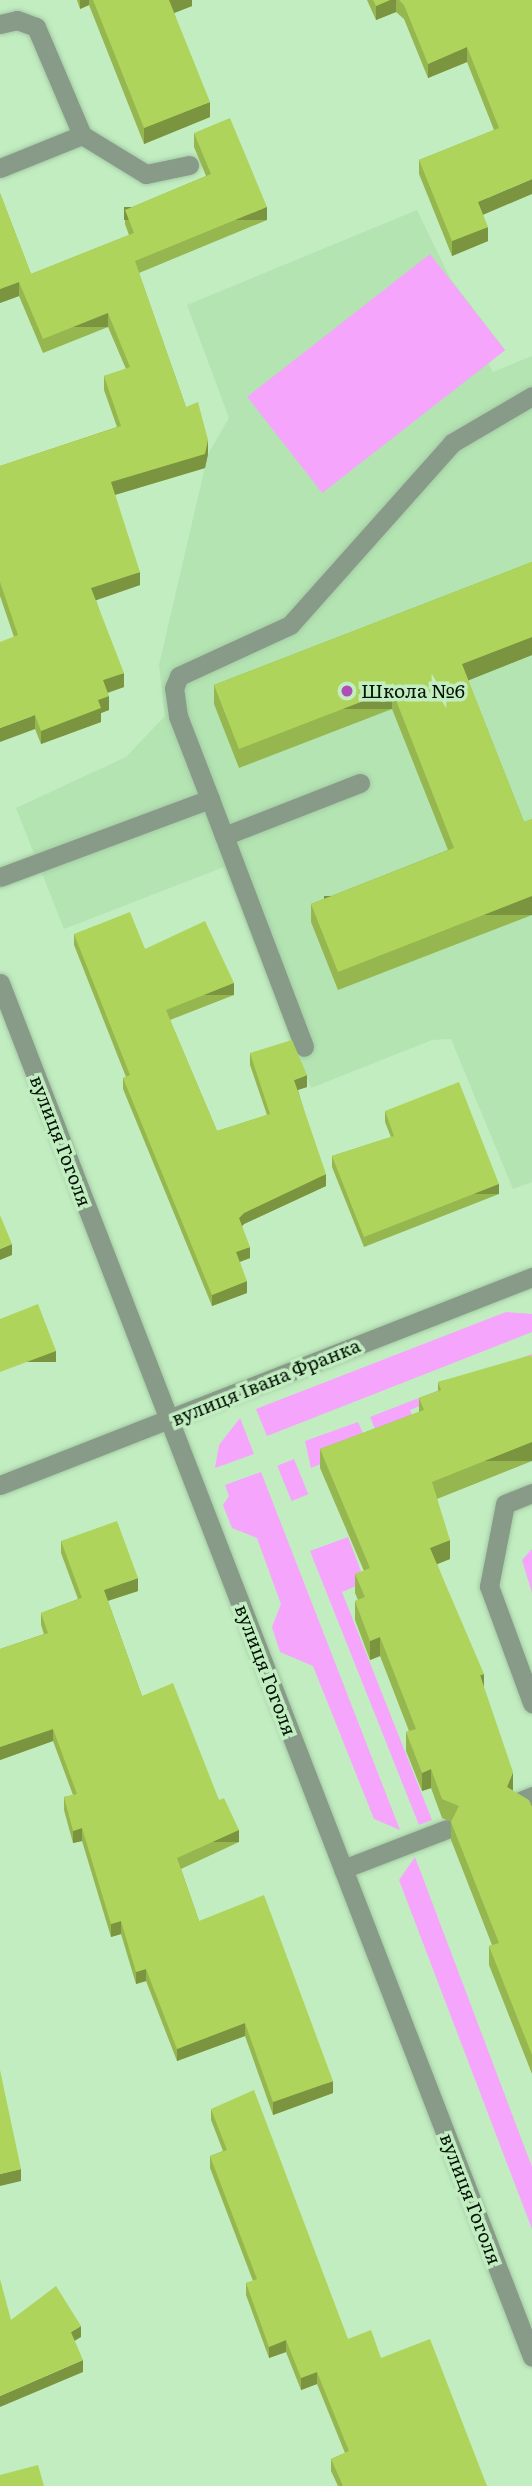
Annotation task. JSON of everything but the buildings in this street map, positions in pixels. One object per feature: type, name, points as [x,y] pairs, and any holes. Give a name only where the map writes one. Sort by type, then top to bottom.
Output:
[{"type":"street","points":[[0,24],[17,20],[36,27],[82,135],[146,174],[189,165]]},
{"type":"street","points":[[0,168],[82,135]]},
{"type":"street","points":[[304,1047],[178,716],[174,688],[179,676],[290,625],[452,443],[532,396]]},
{"type":"street","points":[[224,836],[360,783]]},
{"type":"street","points":[[0,877],[210,799]]},
{"type":"street","name":"вулиця Гоголя","points":[[0,983],[532,2357]]},
{"type":"street","name":"вулиця Івана Франка","points":[[0,1486],[532,1277]]},
{"type":"street","points":[[532,1493],[505,1504],[489,1586],[532,1703]]},
{"type":"street","points":[[343,1869],[447,1829]]},
{"type":"shaded area","name":"Школа №6","points":[[417,210],[450,278],[505,350],[488,363],[493,372],[532,356],[532,1182],[513,1189],[451,1039],[432,1040],[311,1088],[224,867],[64,929],[16,808],[126,757],[165,716],[159,665],[208,454],[229,418],[187,305]]},
{"type":"shaded area","points":[[430,254],[505,350],[322,493],[247,397]]},
{"type":"shaded area","points":[[506,1312],[532,1314],[532,1332],[267,1436],[256,1409]]},
{"type":"shaded area","points":[[532,1354],[532,1361],[410,1410],[417,1428],[380,1441],[370,1417]]},
{"type":"shaded area","points":[[240,1418],[254,1454],[215,1468],[219,1445]]},
{"type":"shaded area","points":[[358,1422],[368,1445],[311,1468],[305,1441]]},
{"type":"shaded area","points":[[294,1459],[308,1494],[292,1501],[277,1466]]},
{"type":"shaded area","points":[[261,1472],[400,1830],[374,1819],[313,1666],[280,1652],[272,1627],[281,1604],[257,1538],[232,1528],[223,1505],[229,1496],[225,1485]]},
{"type":"shaded area","points":[[348,1537],[365,1582],[342,1592],[432,1820],[419,1825],[310,1551]]},
{"type":"shaded area","points":[[532,1549],[532,1593],[522,1560]]},
{"type":"shaded area","points":[[415,1857],[532,2167],[532,2229],[399,1880]]},
{"type":"place","name":"Школа №6","points":[[347,691]]}]
